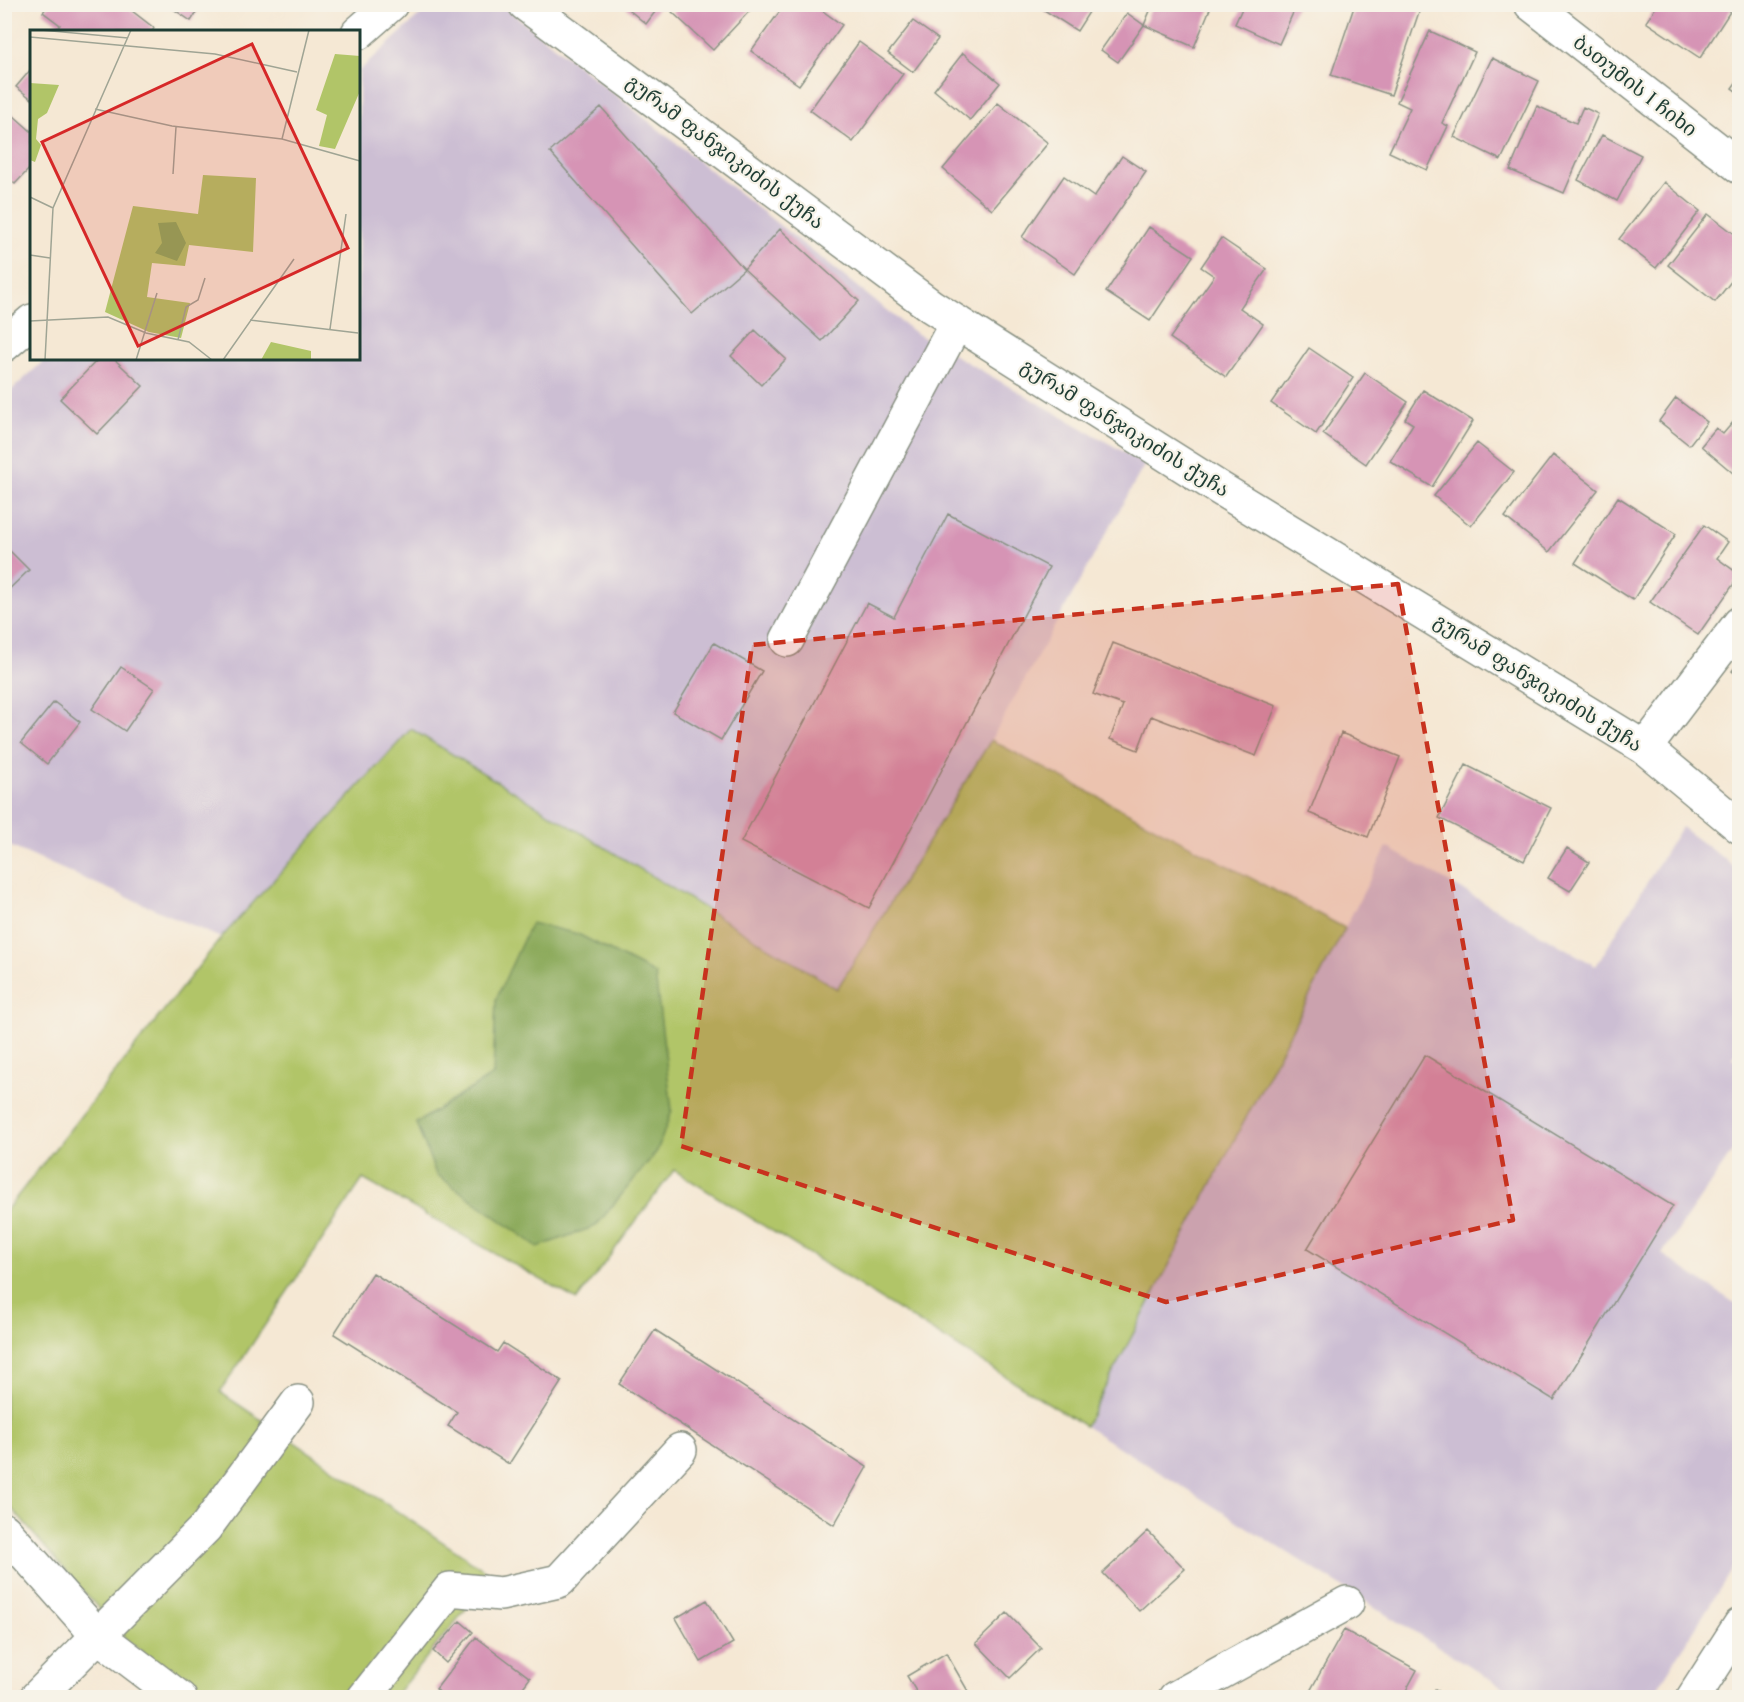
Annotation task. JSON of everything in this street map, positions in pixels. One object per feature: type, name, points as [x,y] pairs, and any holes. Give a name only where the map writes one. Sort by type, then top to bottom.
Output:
[{"type":"street","points":[[360,31],[391,4]]},
{"type":"street","name":"გურამ ფანჯიკიძის ქუჩა","points":[[525,4],[922,299],[1219,488],[1645,748],[1740,827]]},
{"type":"street","name":"ბათუმის I ჩიხი","points":[[1531,4],[1740,167]]},
{"type":"street","points":[[787,639],[957,322]]},
{"type":"street","points":[[4,345],[30,323]]},
{"type":"street","points":[[1645,748],[1740,623]]},
{"type":"street","points":[[36,1698],[206,1527],[298,1402]]},
{"type":"street","points":[[364,1698],[450,1589],[501,1594],[559,1581],[680,1450]]},
{"type":"street","points":[[4,1530],[98,1636],[180,1698]]},
{"type":"street","points":[[1175,1698],[1347,1602]]},
{"type":"street","points":[[1693,1698],[1740,1625]]},
{"type":"highlighted area","points":[[1398,584],[1513,1220],[1166,1302],[681,1146],[752,645]]},
{"type":"shaded area","points":[[431,5],[502,5],[914,332],[1145,464],[991,740],[837,989],[411,729],[221,938],[5,844],[5,396],[45,360],[360,360],[360,70]]},
{"type":"shaded area","points":[[1681,827],[1739,870],[1740,1047],[1732,1057],[1739,1062],[1739,1142],[1662,1254],[1739,1306],[1739,1558],[1652,1697],[1519,1697],[1085,1426],[1387,847],[1596,966]]},
{"type":"green space","points":[[411,729],[837,989],[991,740],[1345,928],[1085,1426],[674,1170],[577,1300],[363,1179],[220,1392],[493,1576],[394,1697],[205,1697],[125,1639],[5,1501],[4,1213],[221,938]],"holes":[[[493,1075],[436,1173],[416,1123]]]},
{"type":"green space","points":[[531,923],[578,934],[655,974],[672,1110],[657,1151],[596,1226],[538,1247],[436,1174],[416,1123],[493,1075],[496,999]]},
{"type":"building","points":[[49,4],[123,4],[154,28],[153,30],[56,30],[60,25],[43,12]]},
{"type":"building","points":[[166,4],[202,4],[191,21]]},
{"type":"building","points":[[622,4],[661,4],[646,24]]},
{"type":"building","points":[[679,4],[756,4],[713,50],[672,12]]},
{"type":"building","points":[[785,4],[813,4],[842,25],[799,85],[751,51]]},
{"type":"building","points":[[1047,4],[1085,4],[1091,9],[1077,31],[1044,10]]},
{"type":"building","points":[[1153,4],[1212,4],[1194,47],[1144,25]]},
{"type":"building","points":[[1244,4],[1297,4],[1279,44],[1235,24]]},
{"type":"building","points":[[1355,4],[1406,4],[1420,9],[1391,95],[1331,75]]},
{"type":"building","points":[[1658,4],[1735,4],[1700,58],[1646,22]]},
{"type":"building","points":[[1127,13],[1144,25],[1118,62],[1101,50]]},
{"type":"building","points":[[913,21],[938,39],[913,72],[888,53]]},
{"type":"building","points":[[1430,31],[1475,52],[1442,123],[1448,126],[1427,170],[1389,152],[1410,108],[1397,102]]},
{"type":"building","points":[[859,42],[903,74],[853,142],[810,110]]},
{"type":"building","points":[[963,53],[1000,83],[970,120],[934,90]]},
{"type":"building","points":[[1492,58],[1539,81],[1501,160],[1454,137]]},
{"type":"building","points":[[30,70],[30,98],[16,87]]},
{"type":"building","points":[[1740,77],[1740,94],[1732,88]]},
{"type":"building","points":[[998,103],[1048,143],[992,210],[943,169]]},
{"type":"building","points":[[1537,106],[1576,123],[1583,107],[1598,114],[1564,193],[1510,170]]},
{"type":"building","points":[[4,107],[30,130],[30,168],[15,184],[4,174]]},
{"type":"building","points":[[601,107],[744,269],[692,314],[550,152]]},
{"type":"building","points":[[1602,135],[1641,155],[1617,201],[1578,180]]},
{"type":"building","points":[[1122,156],[1146,172],[1075,274],[1022,237],[1064,176],[1094,197]]},
{"type":"building","points":[[1664,182],[1700,211],[1656,268],[1619,239]]},
{"type":"building","points":[[1708,214],[1740,238],[1740,270],[1715,302],[1668,265]]},
{"type":"building","points":[[1149,227],[1193,256],[1150,321],[1106,292]]},
{"type":"building","points":[[780,229],[859,301],[822,341],[744,269]]},
{"type":"building","points":[[1221,238],[1267,269],[1240,308],[1263,324],[1226,377],[1170,338],[1214,276],[1201,267]]},
{"type":"building","points":[[755,330],[786,359],[761,385],[731,356]]},
{"type":"building","points":[[1309,348],[1353,378],[1316,434],[1271,403]]},
{"type":"building","points":[[97,360],[115,360],[143,386],[97,434],[60,399]]},
{"type":"building","points":[[1365,373],[1408,402],[1366,464],[1323,434]]},
{"type":"building","points":[[1423,390],[1473,421],[1432,487],[1390,461],[1413,424],[1405,419]]},
{"type":"building","points":[[1676,398],[1707,422],[1689,445],[1659,421]]},
{"type":"building","points":[[1740,414],[1740,479],[1701,446],[1716,428],[1723,434]]},
{"type":"building","points":[[1477,443],[1514,472],[1471,526],[1434,496]]},
{"type":"building","points":[[1553,455],[1598,490],[1549,552],[1505,517]]},
{"type":"building","points":[[1618,497],[1676,534],[1633,600],[1575,563]]},
{"type":"building","points":[[948,514],[1049,567],[869,908],[741,842],[867,603],[894,617]]},
{"type":"building","points":[[1704,525],[1728,542],[1717,558],[1740,575],[1698,635],[1650,602]]},
{"type":"building","points":[[4,545],[29,570],[4,594]]},
{"type":"building","points":[[714,643],[762,671],[721,740],[673,712]]},
{"type":"building","points":[[1113,643],[1276,706],[1256,756],[1151,716],[1138,750],[1110,739],[1123,705],[1093,694]]},
{"type":"building","points":[[1740,660],[1740,677],[1732,671]]},
{"type":"building","points":[[121,667],[154,689],[125,731],[92,709]]},
{"type":"building","points":[[54,702],[80,722],[47,764],[21,743]]},
{"type":"building","points":[[1341,733],[1400,757],[1368,837],[1309,813]]},
{"type":"building","points":[[1466,765],[1551,808],[1524,861],[1439,818]]},
{"type":"building","points":[[1567,848],[1589,862],[1570,891],[1548,878]]},
{"type":"building","points":[[1425,1055],[1673,1206],[1554,1400],[1307,1249]]},
{"type":"building","points":[[373,1273],[497,1352],[503,1343],[562,1381],[509,1464],[448,1426],[457,1412],[334,1334]]},
{"type":"building","points":[[655,1330],[867,1467],[834,1525],[619,1384]]},
{"type":"building","points":[[1148,1531],[1185,1569],[1139,1611],[1103,1573]]},
{"type":"building","points":[[707,1600],[733,1643],[701,1662],[676,1618]]},
{"type":"building","points":[[1007,1613],[1041,1648],[1010,1678],[976,1643]]},
{"type":"building","points":[[460,1621],[473,1632],[446,1663],[433,1651]]},
{"type":"building","points":[[1344,1630],[1417,1670],[1402,1698],[1318,1698],[1309,1693]]},
{"type":"building","points":[[476,1637],[530,1678],[515,1698],[446,1698],[436,1689]]},
{"type":"building","points":[[946,1653],[972,1698],[920,1698],[907,1676]]},
{"type":"building","points":[[1435,1689],[1450,1698],[1430,1698]]}]
